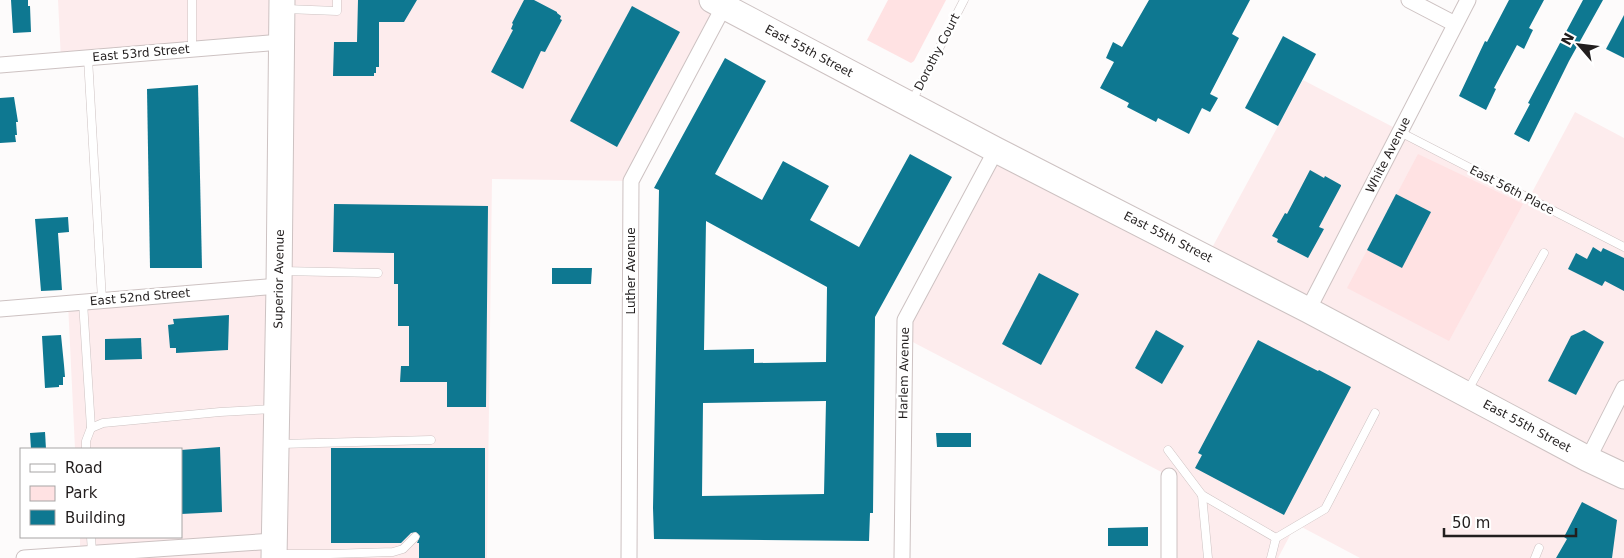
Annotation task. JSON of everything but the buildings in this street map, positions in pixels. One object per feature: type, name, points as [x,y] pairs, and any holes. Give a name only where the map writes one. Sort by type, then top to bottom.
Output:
[{"type":"main road","name":"East 55th Street","points":[[718,3],[996,150],[1308,310],[1588,459],[1624,476]]},
{"type":"main road","name":"Superior Avenue","points":[[274,551],[282,5]]},
{"type":"street","points":[[1409,0],[1455,24]]},
{"type":"street","name":"White Avenue","points":[[1308,310],[1468,0]]},
{"type":"street","name":"Luther Avenue","points":[[629,558],[631,180],[718,3]]},
{"type":"street","name":"East 53rd Street","points":[[0,65],[281,42]]},
{"type":"street","name":"Harlem Avenue","points":[[902,558],[905,320],[996,150]]},
{"type":"street","name":"East 52nd Street","points":[[0,309],[102,300],[279,278]]},
{"type":"street","points":[[1588,459],[1624,388]]},
{"type":"street","points":[[1169,476],[1169,558]]},
{"type":"street","points":[[24,558],[92,553],[274,551]]},
{"type":"lane","points":[[192,0],[192,49]]},
{"type":"lane","points":[[282,5],[337,11],[337,0]]},
{"type":"lane","name":"Dorothy Court","points":[[910,104],[964,0]]},
{"type":"lane","points":[[88,58],[102,300]]},
{"type":"lane","name":"East 56th Place","points":[[1400,132],[1624,247]]},
{"type":"lane","points":[[1466,394],[1544,252]]},
{"type":"lane","points":[[279,278],[378,273]]},
{"type":"lane","points":[[83,302],[91,428],[86,441],[86,448]]},
{"type":"lane","points":[[91,428],[103,423],[220,412],[276,409]]},
{"type":"lane","points":[[1271,558],[1276,538],[1325,509],[1375,413]]},
{"type":"lane","points":[[276,445],[431,440]]},
{"type":"lane","points":[[1168,450],[1202,495],[1276,538]]},
{"type":"lane","points":[[1202,495],[1208,558]]},
{"type":"lane","points":[[274,551],[330,554],[393,552],[403,549],[415,537]]},
{"type":"lane","points":[[91,538],[92,553]]},
{"type":"lane","points":[[1535,558],[1539,548]]},
{"type":"shaded area","points":[[58,0],[712,0],[724,6],[631,181],[492,179],[487,558],[24,558],[80,554],[80,538],[182,538],[182,448],[75,448],[68,303],[279,286],[281,42],[61,60]]},
{"type":"shaded area","points":[[1303,80],[1529,198],[1575,112],[1624,138],[1624,558],[1360,558],[1296,524],[1278,558],[1169,558],[1169,476],[905,338],[996,150],[1207,257]]},
{"type":"green space","points":[[888,0],[946,0],[914,61],[911,63],[867,40]]},
{"type":"green space","points":[[1418,154],[1523,204],[1449,341],[1347,288]]}]
